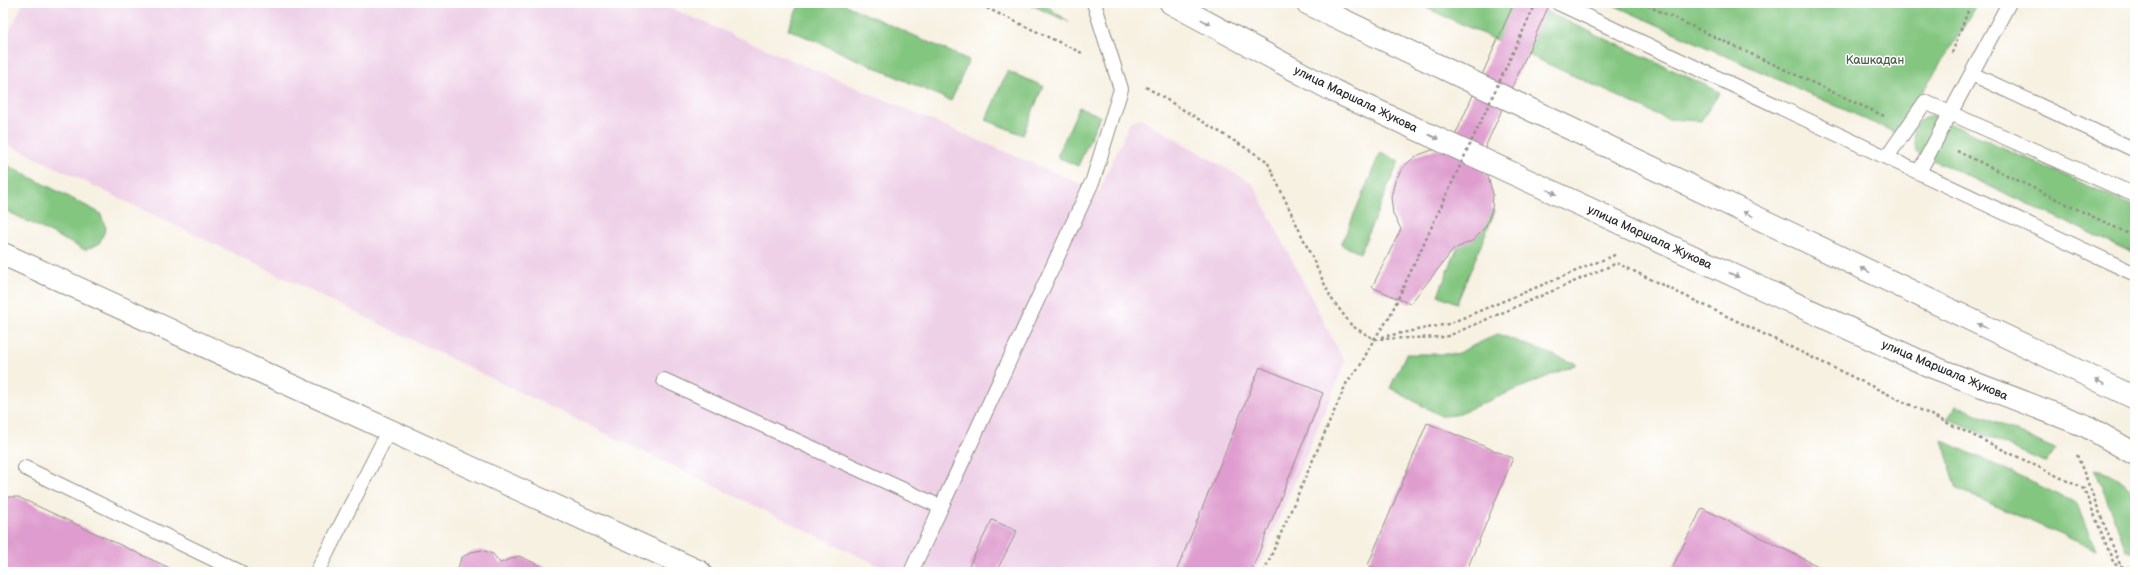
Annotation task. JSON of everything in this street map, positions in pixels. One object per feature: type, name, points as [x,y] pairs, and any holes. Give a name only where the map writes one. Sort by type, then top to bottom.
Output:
[{"type":"main road","name":"улица Маршала Жукова","points":[[1171,3],[1334,91],[1930,366],[2086,426],[2135,454]]},
{"type":"main road","points":[[1307,3],[2135,398]]},
{"type":"main road","points":[[3,254],[700,572]]},
{"type":"lane","points":[[911,572],[1093,180],[1120,89],[1115,68],[1094,3]]},
{"type":"lane","points":[[1558,3],[1887,156],[2135,274]]},
{"type":"lane","points":[[1919,172],[2009,3]]},
{"type":"lane","points":[[1972,74],[2135,150]]},
{"type":"lane","points":[[1887,156],[1925,102],[2135,195]]},
{"type":"lane","points":[[664,380],[941,507]]},
{"type":"lane","points":[[317,572],[389,430]]},
{"type":"lane","points":[[25,468],[240,572]]},
{"type":"path","points":[[976,3],[1115,68],[1190,112],[1267,161],[1331,298],[1352,326],[1374,339],[1446,337],[1617,263],[2084,489],[2114,564],[2135,570]]},
{"type":"path","points":[[1264,572],[1347,382],[1360,366],[1374,339],[1389,318],[1536,3]]},
{"type":"path","points":[[1950,58],[1971,3]]},
{"type":"path","points":[[1374,339],[1448,324],[1618,254],[1625,257]]},
{"type":"path","points":[[2075,449],[2124,572]]},
{"type":"shaded area","points":[[23,3],[659,3],[1099,192],[1130,122],[1140,118],[1253,184],[1345,363],[1256,572],[892,572],[3,142],[3,45]]},
{"type":"green space","points":[[800,3],[841,3],[969,60],[951,101],[788,29]]},
{"type":"green space","points":[[1027,3],[1043,3],[1069,22]]},
{"type":"green space","points":[[1416,3],[1528,3],[1720,92],[1701,121],[1667,119]]},
{"type":"green space","name":"Кашкадан","points":[[1609,3],[1979,3],[1896,133]]},
{"type":"green space","points":[[1007,71],[1043,86],[1023,135],[986,120]]},
{"type":"green space","points":[[1079,107],[1100,116],[1078,166],[1057,157]]},
{"type":"green space","points":[[1931,115],[2135,207],[2135,254],[1916,152],[1913,130],[1921,120]]},
{"type":"green space","points":[[1380,153],[1399,161],[1360,253],[1341,245]]},
{"type":"green space","points":[[3,163],[100,213],[106,228],[99,244],[85,250],[3,209]]},
{"type":"green space","points":[[1476,203],[1495,211],[1457,303],[1438,295]]},
{"type":"green space","points":[[1498,334],[1577,364],[1455,415],[1441,416],[1390,388],[1406,354],[1456,354]]},
{"type":"green space","points":[[1956,405],[2055,449],[2046,463],[1947,418]]},
{"type":"green space","points":[[1942,440],[2076,503],[2096,550],[1957,489]]},
{"type":"green space","points":[[2095,469],[2112,475],[2135,494],[2135,552],[2126,550]]},
{"type":"building","points":[[1514,3],[1550,3],[1478,163],[1488,177],[1493,194],[1492,210],[1486,226],[1474,240],[1454,249],[1410,304],[1372,287],[1401,229],[1393,214],[1391,197],[1395,181],[1403,167],[1416,156],[1432,150],[1449,149]]},
{"type":"building","points":[[1260,367],[1323,393],[1251,572],[1176,572]]},
{"type":"building","points":[[1427,423],[1513,458],[1466,572],[1386,572],[1368,565]]},
{"type":"building","points":[[3,497],[18,497],[178,572],[10,572],[3,569]]},
{"type":"building","points":[[1702,508],[1830,572],[1670,572]]},
{"type":"building","points":[[992,520],[1017,531],[996,572],[980,572],[969,566]]},
{"type":"building","points":[[482,550],[493,554],[500,563],[519,556],[548,569],[548,567],[560,572],[457,572],[461,558],[471,552]]}]
